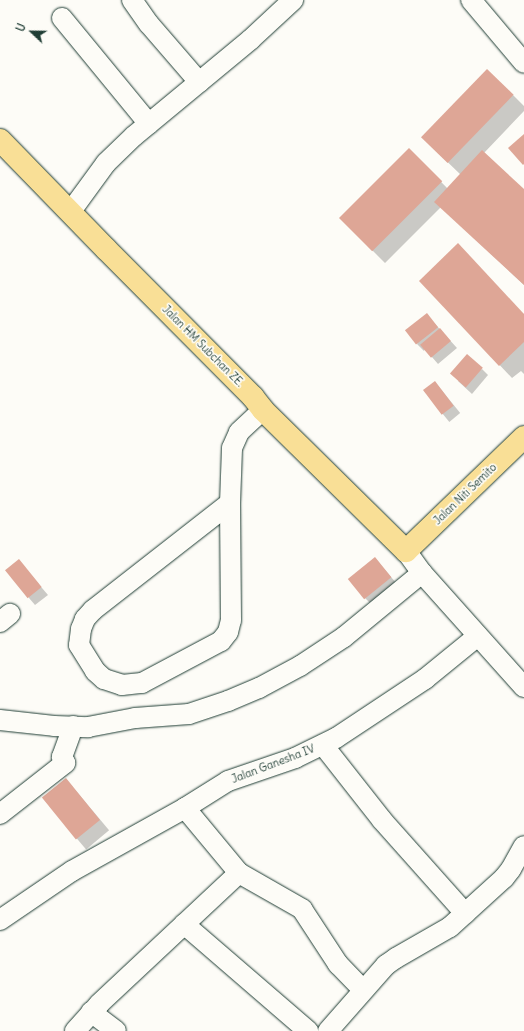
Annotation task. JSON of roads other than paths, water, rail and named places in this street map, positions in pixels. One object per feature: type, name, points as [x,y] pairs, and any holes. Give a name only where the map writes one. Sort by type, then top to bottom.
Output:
[{"type":"main road","name":"Jalan HM Subchan ZE.","points":[[0,140],[253,397],[263,410],[406,551]]},
{"type":"main road","name":"Jalan Niti Semito","points":[[406,551],[524,437]]},
{"type":"street","points":[[132,0],[150,24],[199,82]]},
{"type":"street","points":[[70,211],[106,163],[149,124],[250,40],[293,0]]},
{"type":"street","points":[[471,0],[524,63]]},
{"type":"street","points":[[62,18],[149,124]]},
{"type":"street","points":[[230,503],[93,610],[85,619],[81,629],[79,645],[95,671],[104,679],[122,685],[142,684],[221,641],[225,637],[231,620],[230,503],[232,448],[234,440],[239,432],[263,410]]},
{"type":"street","points":[[406,551],[422,573],[524,687]]},
{"type":"street","points":[[0,720],[88,727],[135,718],[189,714],[259,688],[300,666],[344,637],[422,573]]},
{"type":"street","name":"Jalan Ganesha IV","points":[[0,920],[72,872],[185,808],[228,781],[295,758],[336,738],[425,679],[478,636]]},
{"type":"street","points":[[0,814],[65,763],[62,757],[73,726]]},
{"type":"street","points":[[323,745],[382,820],[465,913]]},
{"type":"street","points":[[185,808],[239,873],[302,909],[338,964],[363,990]]},
{"type":"street","points":[[328,1031],[363,990],[403,953],[450,927],[504,878],[524,846]]},
{"type":"street","points":[[75,1031],[92,1012],[239,873]]},
{"type":"street","points":[[184,924],[308,1031]]},
{"type":"street","points":[[92,1012],[116,1031]]}]
